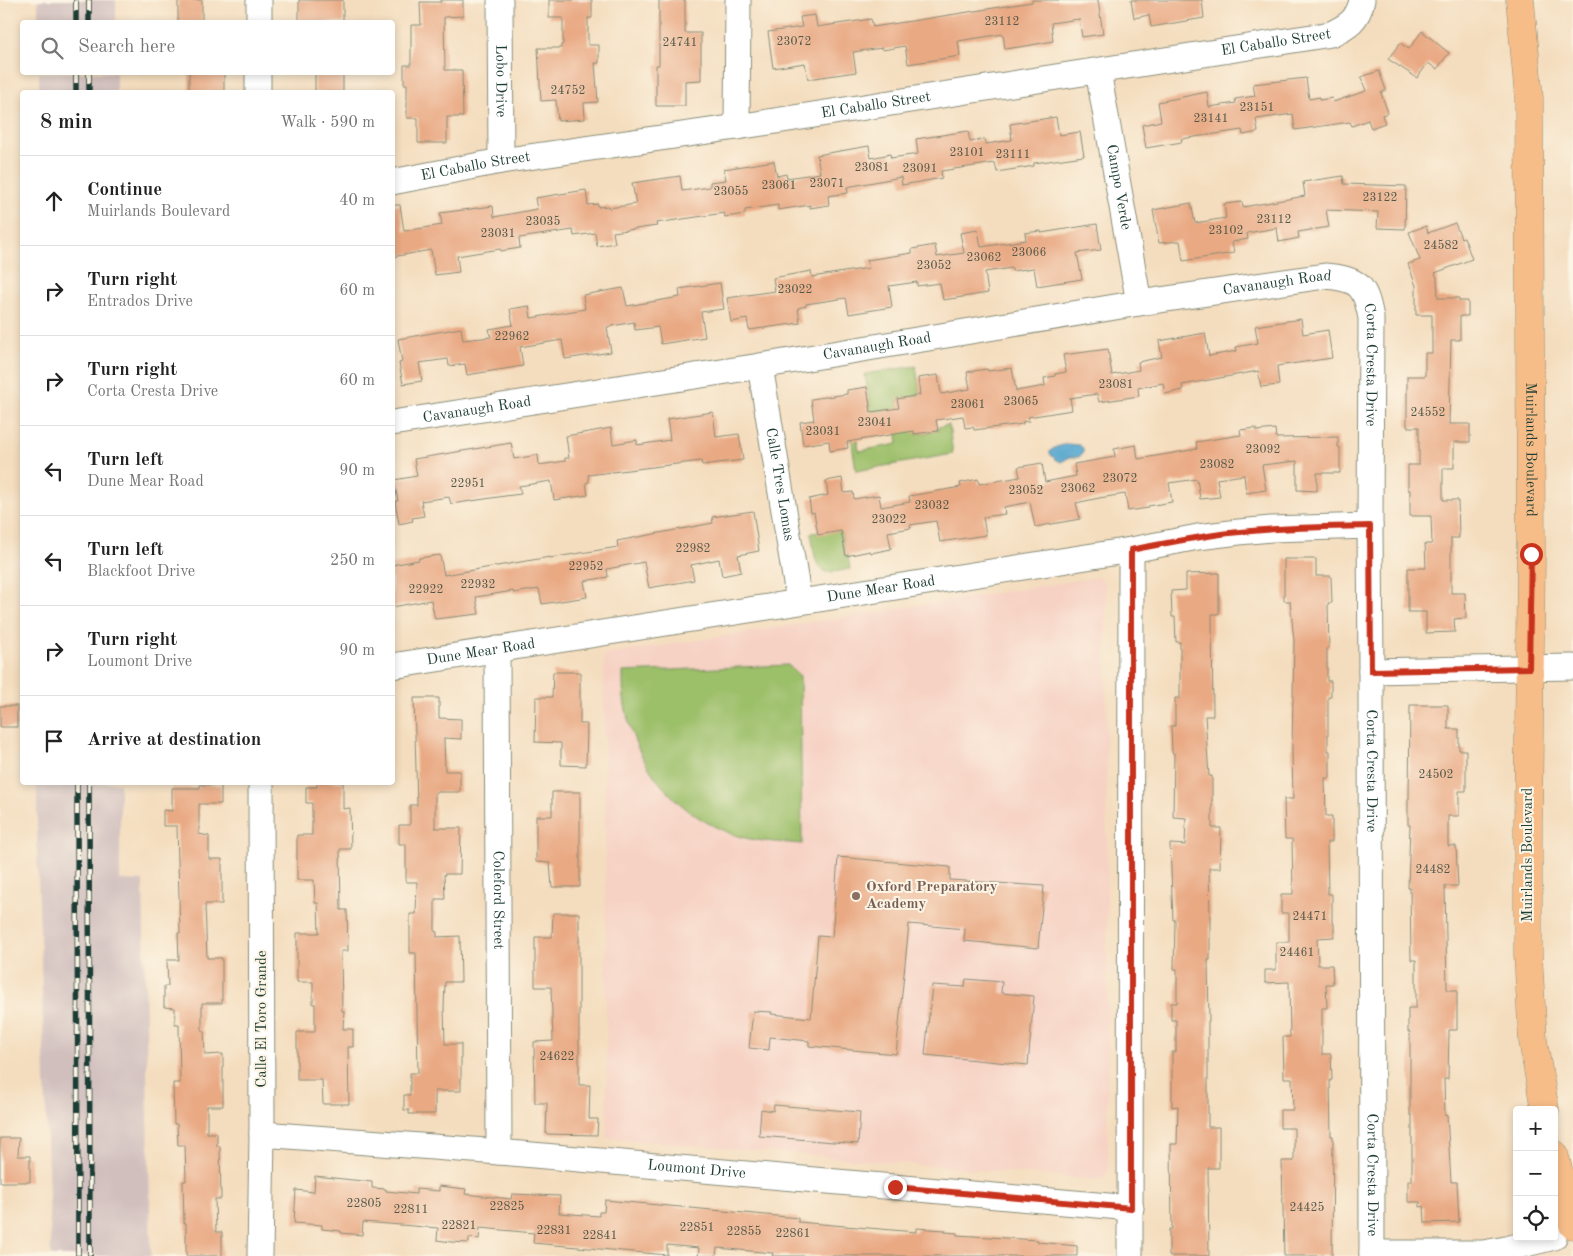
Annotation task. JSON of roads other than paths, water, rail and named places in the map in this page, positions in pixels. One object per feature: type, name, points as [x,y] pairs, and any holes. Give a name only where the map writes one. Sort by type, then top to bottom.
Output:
[{"type":"main road","name":"Muirlands Boulevard","points":[[1520,0],[1528,98],[1531,554],[1528,954],[1534,1042],[1544,1106]]},
{"type":"main road","points":[[1558,1169],[1573,1225]]},
{"type":"street","points":[[259,0],[259,20]]},
{"type":"street","name":"Lobo Drive","points":[[500,0],[501,161]]},
{"type":"street","points":[[737,127],[738,0]]},
{"type":"street","name":"El Caballo Street","points":[[395,181],[501,161],[737,127],[1331,34],[1346,26],[1358,9]]},
{"type":"street","name":"Campo Verde","points":[[1098,71],[1139,303]]},
{"type":"street","points":[[258,75],[258,90]]},
{"type":"street","name":"Cavanaugh Road","points":[[395,423],[760,366],[1139,303],[1326,276],[1344,278],[1360,287]]},
{"type":"street","name":"Corta Cresta Drive","points":[[1360,287],[1365,294],[1371,318],[1372,1254]]},
{"type":"street","name":"Calle Tres Lomas","points":[[760,366],[799,602]]},
{"type":"street","name":"Dune Mear Road","points":[[395,666],[1131,550],[1198,537],[1271,529],[1370,526]]},
{"type":"street","points":[[1130,1256],[1131,550]]},
{"type":"street","name":"Coleford Street","points":[[496,649],[499,1152]]},
{"type":"street","points":[[1371,671],[1573,667]]},
{"type":"street","name":"Calle El Toro Grande","points":[[260,1256],[262,1134],[261,785]]},
{"type":"street","name":"Loumont Drive","points":[[262,1134],[499,1152],[1131,1208]]},
{"type":"street","points":[[1558,1236],[1573,1232]]},
{"type":"street","points":[[1372,1254],[1483,1253],[1538,1241]]},
{"type":"water","points":[[1067,444],[1079,445],[1083,448],[1083,453],[1079,457],[1070,457],[1061,462],[1050,454],[1050,451],[1056,447]]},
{"type":"railway","points":[[76,0],[76,20]]},
{"type":"railway","points":[[89,0],[89,20]]},
{"type":"railway","points":[[76,75],[76,90]]},
{"type":"railway","points":[[89,75],[89,90]]},
{"type":"railway","points":[[77,785],[78,1256]]},
{"type":"railway","points":[[89,785],[90,1256]]},
{"type":"place","name":"Oxford Preparatory Academy","points":[[856,896]]}]
